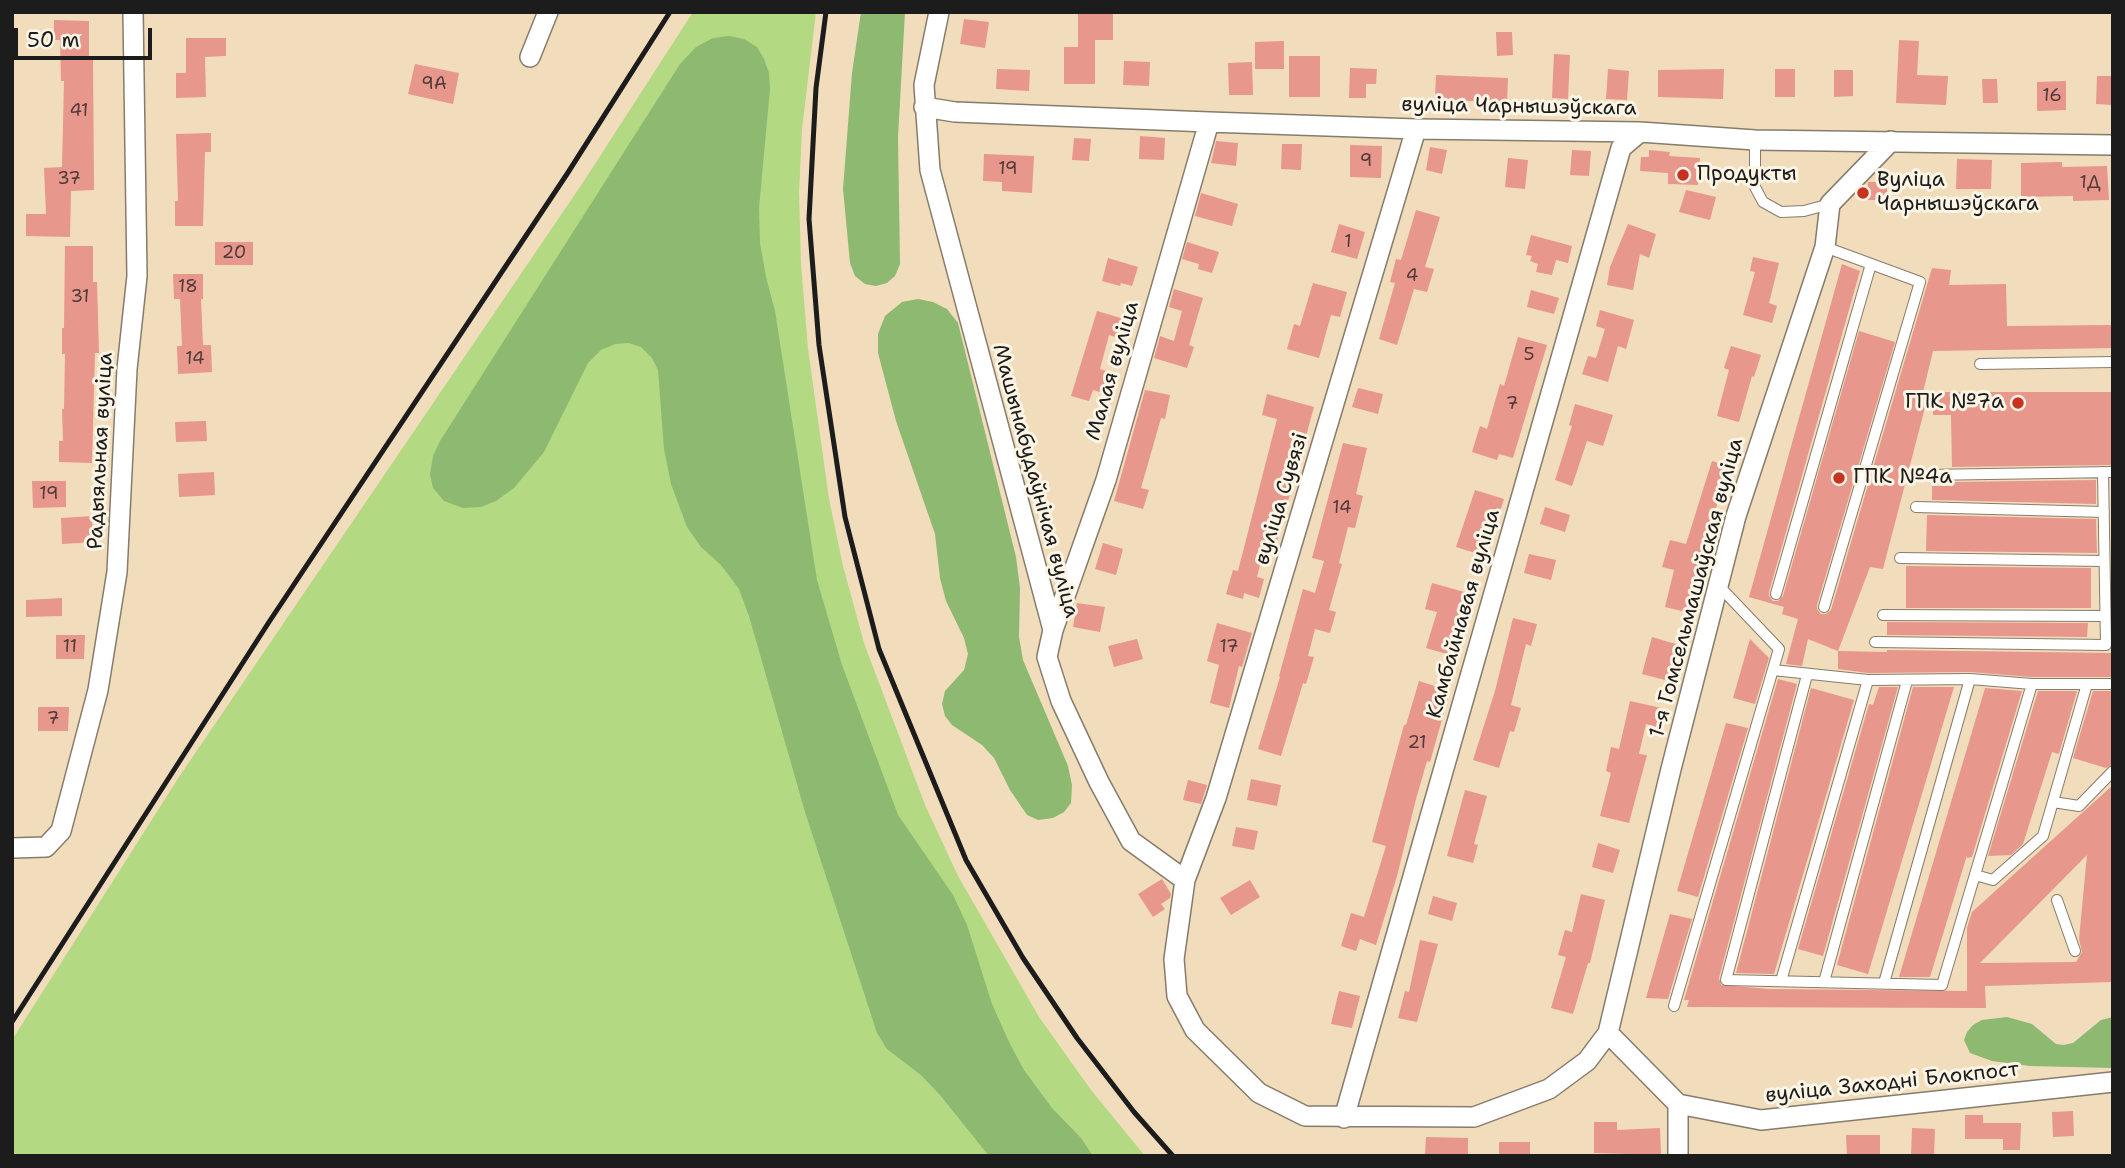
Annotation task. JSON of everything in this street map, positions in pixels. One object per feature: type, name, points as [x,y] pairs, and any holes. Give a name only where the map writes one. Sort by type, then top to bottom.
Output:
[{"type":"street","name":"Радыяльная вуліца","points":[[12,848],[46,847],[61,831],[98,690],[117,572],[127,369],[137,276],[133,12]]},
{"type":"street","points":[[530,57],[548,12]]},
{"type":"street","name":"Машынабудаўнічая вуліца","points":[[939,12],[924,85],[930,170],[1053,630],[1047,657],[1061,701],[1099,782],[1131,841],[1185,880]]},
{"type":"street","name":"вуліца Чарнышэўскага","points":[[924,107],[955,112],[1416,129],[1640,132],[1755,140],[2113,145]]},
{"type":"street","name":"Малая вуліца","points":[[1053,630],[1105,480],[1209,122]]},
{"type":"street","name":"вуліца Сувязі","points":[[1185,880],[1216,799],[1416,129]]},
{"type":"street","name":"Камбайнавая вуліца","points":[[1344,1118],[1620,148],[1640,132]]},
{"type":"street","points":[[1830,204],[1891,141]]},
{"type":"street","name":"1-я Гомсельмашаўская вуліца","points":[[1608,1033],[1671,769],[1736,516],[1825,247],[1830,204]]},
{"type":"street","points":[[1185,880],[1174,959],[1177,996],[1195,1030],[1259,1093],[1305,1116],[1474,1117],[1549,1089],[1587,1061],[1608,1033],[1678,1104],[1678,1156]]},
{"type":"street","name":"вуліца Заходні Блокпост","points":[[1678,1104],[1761,1120],[2113,1082]]},
{"type":"lane","points":[[1755,140],[1755,187],[1763,202],[1782,212],[1804,211],[1830,204]]},
{"type":"lane","points":[[1824,607],[1920,282],[1825,247]]},
{"type":"lane","points":[[1776,594],[1871,264]]},
{"type":"lane","points":[[1980,364],[2113,362]]},
{"type":"lane","points":[[1875,642],[2106,645],[2104,512],[2108,472],[1926,475]]},
{"type":"lane","points":[[1916,507],[2104,512]]},
{"type":"lane","points":[[1900,558],[2104,561]]},
{"type":"lane","points":[[1674,1006],[1779,649],[1718,586]]},
{"type":"lane","points":[[1883,615],[2105,616]]},
{"type":"lane","points":[[1773,670],[1868,680],[1970,679],[2032,684],[2113,684]]},
{"type":"lane","points":[[1807,675],[1726,980],[1942,985],[2032,684]]},
{"type":"lane","points":[[1884,984],[1970,679]]},
{"type":"lane","points":[[1781,981],[1868,680]]},
{"type":"lane","points":[[1824,982],[1907,681]]},
{"type":"lane","points":[[1975,875],[1993,880],[2043,836],[2087,684]]},
{"type":"lane","points":[[2053,802],[2078,806],[2113,771]]},
{"type":"lane","points":[[2057,900],[2075,951]]},
{"type":"green space","points":[[693,12],[816,12],[802,129],[799,193],[801,264],[808,349],[829,499],[843,566],[864,643],[925,805],[958,876],[1039,1017],[1091,1090],[1145,1156],[12,1156],[12,1040],[179,777],[584,181]]},
{"type":"green space","points":[[861,12],[905,12],[898,137],[900,264],[895,276],[887,283],[876,286],[865,284],[855,276],[850,263],[843,189],[852,73]]},
{"type":"green space","points":[[729,36],[744,39],[757,47],[769,73],[770,89],[759,208],[760,243],[775,311],[817,580],[842,665],[898,815],[953,895],[967,925],[992,1004],[1010,1044],[1024,1070],[1052,1108],[1081,1138],[1093,1156],[989,1156],[940,1095],[922,1076],[887,1049],[877,1033],[805,812],[739,589],[721,565],[701,547],[687,527],[671,484],[664,449],[658,370],[652,358],[641,347],[629,343],[615,344],[601,350],[588,363],[544,452],[514,488],[496,501],[481,507],[463,508],[444,501],[433,488],[430,474],[433,456],[440,441],[680,64],[696,47],[713,38]]},
{"type":"green space","points":[[918,299],[947,309],[958,323],[1016,557],[1020,588],[1019,637],[1023,660],[1068,766],[1072,785],[1071,803],[1064,812],[1053,818],[1038,820],[1027,815],[1010,790],[994,758],[982,745],[952,725],[945,716],[942,704],[945,691],[964,670],[968,654],[964,638],[946,601],[940,578],[935,534],[896,421],[878,353],[878,334],[885,316],[902,302]]},
{"type":"green space","points":[[2007,1017],[2032,1024],[2056,1044],[2063,1045],[2073,1043],[2101,1020],[2113,1017],[2113,1068],[2030,1066],[1992,1061],[1970,1053],[1964,1040],[1973,1025],[1982,1020]]},
{"type":"building","points":[[1078,12],[1113,12],[1113,40],[1095,40],[1095,84],[1064,84],[1064,47],[1078,47]]},
{"type":"building","points":[[964,19],[989,22],[985,48],[960,44]]},
{"type":"building","points":[[54,20],[89,21],[89,56],[93,56],[94,190],[71,191],[70,237],[26,236],[26,214],[46,214],[44,168],[62,167],[64,81],[61,81],[60,40],[54,40]]},
{"type":"building","points":[[1496,32],[1512,32],[1513,55],[1497,56]]},
{"type":"building","points":[[186,38],[226,38],[226,56],[205,57],[206,97],[176,98],[176,73],[186,73]]},
{"type":"building","points":[[1899,40],[1919,41],[1917,75],[1948,76],[1946,105],[1896,103]]},
{"type":"building","points":[[1284,41],[1284,69],[1255,69],[1255,42]]},
{"type":"building","points":[[1554,54],[1570,55],[1568,99],[1552,98]]},
{"type":"building","points":[[1289,56],[1320,56],[1320,97],[1289,97]]},
{"type":"building","points":[[1124,61],[1150,62],[1149,86],[1123,85]]},
{"type":"building","points":[[1252,62],[1253,95],[1229,95],[1228,63]]},
{"type":"building","points":[[415,64],[459,73],[453,104],[408,94]]},
{"type":"building","points":[[1350,68],[1377,69],[1376,84],[1366,84],[1366,98],[1349,98]]},
{"type":"building","points":[[997,69],[1030,70],[1029,91],[996,89]]},
{"type":"building","points":[[1608,69],[1629,71],[1627,100],[1606,99]]},
{"type":"building","points":[[1724,69],[1723,99],[1658,97],[1658,70]]},
{"type":"building","points":[[1775,69],[1795,69],[1795,97],[1775,97]]},
{"type":"building","points":[[1834,70],[1853,70],[1853,96],[1834,97]]},
{"type":"building","points":[[1436,75],[1508,78],[1507,103],[1435,99]]},
{"type":"building","points":[[2097,76],[2113,76],[2113,105],[2096,104]]},
{"type":"building","points":[[1982,79],[1997,79],[1998,103],[1983,103]]},
{"type":"building","points":[[2066,81],[2066,110],[2037,111],[2037,82]]},
{"type":"building","points":[[211,133],[211,152],[205,152],[203,226],[175,226],[175,201],[178,201],[176,134]]},
{"type":"building","points":[[1140,136],[1165,138],[1164,160],[1139,159]]},
{"type":"building","points":[[1074,138],[1091,139],[1089,161],[1072,160]]},
{"type":"building","points":[[1216,141],[1238,143],[1236,166],[1211,163]]},
{"type":"building","points":[[1282,144],[1302,144],[1301,170],[1281,169]]},
{"type":"building","points":[[1350,145],[1382,146],[1381,178],[1350,177]]},
{"type":"building","points":[[1430,147],[1447,150],[1442,174],[1426,170]]},
{"type":"building","points":[[1572,150],[1591,151],[1589,176],[1570,175]]},
{"type":"building","name":"Продукты","points":[[1649,150],[1670,152],[1669,156],[1700,158],[1698,185],[1668,184],[1668,173],[1640,171],[1641,157],[1649,157]]},
{"type":"building","points":[[984,154],[1034,156],[1032,193],[1002,191],[1002,182],[983,181]]},
{"type":"building","points":[[1508,158],[1528,160],[1525,189],[1505,187]]},
{"type":"building","points":[[1957,159],[1992,160],[1991,189],[1956,189]]},
{"type":"building","points":[[2062,162],[2062,167],[2107,166],[2109,200],[2073,201],[2073,196],[2021,197],[2021,163]]},
{"type":"building","points":[[1868,182],[1887,182],[1887,200],[1866,200]]},
{"type":"building","points":[[1686,190],[1716,197],[1710,220],[1679,212]]},
{"type":"building","points":[[1201,193],[1238,204],[1232,226],[1195,216]]},
{"type":"building","points":[[1416,210],[1440,217],[1425,267],[1434,269],[1427,292],[1414,289],[1397,345],[1379,339],[1395,283],[1390,282],[1396,259],[1401,260]]},
{"type":"building","points":[[1339,224],[1365,232],[1357,259],[1331,252]]},
{"type":"building","points":[[1628,224],[1656,234],[1649,258],[1640,254],[1633,290],[1607,285],[1610,267]]},
{"type":"building","points":[[1531,235],[1572,246],[1568,263],[1556,260],[1552,275],[1536,272],[1538,264],[1530,261],[1532,256],[1526,255]]},
{"type":"building","points":[[215,242],[253,242],[253,265],[215,265]]},
{"type":"building","points":[[1187,242],[1219,252],[1212,273],[1198,269],[1199,264],[1182,259]]},
{"type":"building","points":[[65,246],[93,246],[99,353],[95,353],[92,463],[59,462],[64,409],[65,354],[62,354],[62,328]]},
{"type":"building","points":[[1753,257],[1779,263],[1769,303],[1777,306],[1772,323],[1743,315],[1755,272],[1750,271]]},
{"type":"building","points":[[1108,258],[1138,267],[1132,286],[1102,281]]},
{"type":"building","points":[[1842,264],[1860,271],[1769,592],[1773,601],[1778,601],[1783,596],[1859,331],[1895,342],[1817,605],[1821,614],[1831,610],[1932,268],[1951,270],[1949,285],[2006,284],[2007,326],[2113,325],[2113,348],[1933,351],[1923,392],[1929,392],[1883,569],[1870,567],[1838,651],[1808,639],[1802,666],[1786,664],[1798,619],[1782,614],[1784,607],[1749,597]]},
{"type":"building","points":[[173,274],[203,274],[203,345],[211,345],[212,372],[178,374],[177,346],[182,346],[180,299],[174,299]]},
{"type":"building","points":[[1313,283],[1347,292],[1340,317],[1331,315],[1319,358],[1287,349],[1294,324],[1300,326]]},
{"type":"building","points":[[1174,289],[1203,298],[1189,345],[1194,347],[1187,368],[1154,358],[1160,336],[1174,341],[1182,311],[1169,307]]},
{"type":"building","points":[[1531,290],[1559,298],[1554,314],[1527,307]]},
{"type":"building","points":[[1600,310],[1634,320],[1626,349],[1618,346],[1608,382],[1582,374],[1588,356],[1596,358],[1605,329],[1596,326]]},
{"type":"building","points":[[1097,311],[1124,319],[1118,338],[1109,335],[1100,369],[1109,372],[1103,393],[1093,390],[1089,401],[1071,396]]},
{"type":"building","points":[[1518,337],[1547,345],[1513,458],[1499,454],[1497,460],[1472,452],[1480,426],[1487,429],[1500,384],[1504,386]]},
{"type":"building","points":[[1731,346],[1761,355],[1739,422],[1717,416],[1729,370],[1724,368]]},
{"type":"building","points":[[1358,388],[1383,394],[1378,414],[1352,407]]},
{"type":"building","points":[[1145,390],[1170,395],[1165,419],[1161,418],[1141,488],[1149,490],[1143,509],[1114,501]]},
{"type":"building","points":[[1933,392],[2113,392],[2113,465],[1952,467],[1951,415],[1933,415]]},
{"type":"building","points":[[1267,394],[1314,407],[1274,552],[1264,549],[1257,577],[1264,579],[1259,598],[1244,593],[1243,599],[1226,594],[1233,570],[1238,571],[1277,419],[1262,415]]},
{"type":"building","points":[[1575,404],[1613,415],[1603,446],[1587,441],[1572,486],[1555,480],[1572,426],[1569,425]]},
{"type":"building","points":[[206,421],[207,441],[176,442],[175,422]]},
{"type":"building","points":[[1343,443],[1367,448],[1356,494],[1363,496],[1355,528],[1348,527],[1339,563],[1342,564],[1329,610],[1336,612],[1330,633],[1315,629],[1308,656],[1314,657],[1306,684],[1303,683],[1281,756],[1258,749],[1303,589],[1315,593],[1324,561],[1312,558]]},
{"type":"building","points":[[1712,461],[1729,466],[1702,553],[1704,554],[1690,613],[1665,607],[1674,570],[1662,567],[1670,540],[1686,544]]},
{"type":"building","points":[[214,472],[215,495],[179,497],[178,474]]},
{"type":"building","points":[[2113,479],[2112,561],[2111,512]]},
{"type":"building","points":[[2096,480],[2096,504],[1932,500],[1932,486],[1952,486],[1952,482]]},
{"type":"building","points":[[32,481],[66,481],[66,507],[33,508]]},
{"type":"building","points":[[1475,490],[1504,499],[1485,556],[1456,547]]},
{"type":"building","points":[[1545,507],[1570,515],[1565,532],[1540,524]]},
{"type":"building","points":[[1927,515],[2096,519],[2097,553],[1926,551]]},
{"type":"building","points":[[92,516],[93,542],[62,544],[61,518]]},
{"type":"building","points":[[1103,543],[1123,549],[1116,575],[1095,569]]},
{"type":"building","points":[[1529,554],[1556,560],[1551,580],[1524,573]]},
{"type":"building","points":[[1906,566],[2091,568],[2091,608],[1906,608]]},
{"type":"building","points":[[1432,583],[1468,593],[1457,632],[1464,634],[1457,657],[1426,648],[1437,612],[1425,609]]},
{"type":"building","points":[[62,598],[62,616],[26,617],[26,600]]},
{"type":"building","points":[[1077,603],[1105,607],[1100,632],[1073,627]]},
{"type":"building","points":[[1513,618],[1537,624],[1531,646],[1526,644],[1511,705],[1521,708],[1514,732],[1510,731],[1499,768],[1473,760],[1495,691]]},
{"type":"building","points":[[1887,622],[2088,623],[2087,637],[1887,635]]},
{"type":"building","points":[[1217,623],[1252,633],[1242,667],[1239,666],[1229,708],[1210,703],[1219,665],[1207,661]]},
{"type":"building","points":[[56,635],[85,635],[84,659],[56,659]]},
{"type":"building","points":[[1652,637],[1679,645],[1669,681],[1642,674]]},
{"type":"building","points":[[1137,639],[1143,659],[1114,667],[1108,646]]},
{"type":"building","points":[[1750,639],[1769,658],[1755,704],[1733,698]]},
{"type":"building","points":[[1838,651],[2113,653],[2113,677],[2032,677],[1970,672],[1868,673],[1838,669]]},
{"type":"building","points":[[1778,679],[1797,684],[1719,978],[1721,985],[1770,989],[1967,991],[1967,928],[1972,912],[2113,785],[2113,982],[1985,986],[1986,1008],[1687,1007],[1689,1000],[1684,1000]],"holes":[[[2087,855],[2079,939],[2082,952],[2076,962],[1980,963]]]},
{"type":"building","points":[[1419,681],[1450,691],[1430,762],[1427,761],[1376,945],[1360,939],[1356,951],[1341,946],[1351,913],[1364,917],[1386,846],[1372,842]]},
{"type":"building","points":[[1879,687],[1898,687],[1823,956],[1798,949],[1869,704],[1873,705]]},
{"type":"building","points":[[1913,687],[1954,687],[1868,974],[1837,965]]},
{"type":"building","points":[[1811,688],[1854,700],[1774,974],[1736,973]]},
{"type":"building","points":[[1985,688],[2022,691],[1972,857],[1967,858],[1967,855],[1930,977],[1899,977]]},
{"type":"building","points":[[2038,691],[2077,691],[2059,754],[2052,752],[2023,844],[2011,855],[1988,856]]},
{"type":"building","points":[[2093,691],[2113,691],[2113,764],[2106,768],[2073,758]]},
{"type":"building","points":[[1630,701],[1661,708],[1657,727],[1646,724],[1639,754],[1647,755],[1629,823],[1600,816],[1611,773],[1606,771],[1611,747],[1619,749]]},
{"type":"building","points":[[38,707],[69,707],[68,731],[38,731]]},
{"type":"building","points":[[1726,723],[1748,728],[1698,897],[1677,891]]},
{"type":"building","points":[[1251,779],[1281,785],[1277,806],[1247,800]]},
{"type":"building","points":[[1188,780],[1207,785],[1201,804],[1183,800]]},
{"type":"building","points":[[1465,790],[1487,796],[1474,844],[1478,845],[1473,863],[1447,856]]},
{"type":"building","points":[[1236,827],[1258,831],[1254,850],[1232,846]]},
{"type":"building","points":[[1598,843],[1620,850],[1613,873],[1592,867]]},
{"type":"building","points":[[1162,879],[1171,894],[1170,898],[1161,904],[1165,909],[1153,917],[1138,894]]},
{"type":"building","points":[[1250,880],[1260,897],[1231,915],[1220,898]]},
{"type":"building","points":[[1581,894],[1605,900],[1590,963],[1573,1014],[1551,1008],[1566,957],[1558,955],[1565,930],[1572,932]]},
{"type":"building","points":[[1433,896],[1457,903],[1452,921],[1428,914]]},
{"type":"building","points":[[1670,914],[1692,919],[1668,999],[1646,998]]},
{"type":"building","points":[[1420,940],[1438,944],[1417,1022],[1398,1018],[1405,991],[1409,992]]},
{"type":"building","points":[[1339,991],[1360,996],[1352,1028],[1331,1024]]},
{"type":"building","points":[[2073,1111],[2074,1136],[2053,1137],[2052,1112]]},
{"type":"building","points":[[1965,1115],[1983,1115],[1983,1123],[2021,1123],[2020,1150],[2003,1150],[2003,1139],[1965,1139]]},
{"type":"building","points":[[1594,1122],[1617,1122],[1617,1130],[1660,1128],[1661,1155],[1594,1153]]},
{"type":"building","points":[[1912,1128],[1935,1129],[1934,1156],[1911,1156]]},
{"type":"building","points":[[1846,1135],[1880,1135],[1880,1156],[1847,1156]]},
{"type":"building","points":[[1426,1137],[1468,1138],[1468,1156],[1425,1156]]},
{"type":"building","points":[[1499,1142],[1530,1142],[1530,1156],[1499,1156]]},
{"type":"railway","points":[[12,1022],[269,622],[567,174],[670,12]]},
{"type":"railway","points":[[826,12],[816,88],[809,219],[819,345],[845,517],[879,649],[966,860],[1023,958],[1077,1038],[1134,1112],[1173,1156]]},
{"type":"place","name":"Продукты","points":[[1683,175]]},
{"type":"place","name":"Вуліца Чарнышэўскага","points":[[1863,193]]},
{"type":"place","name":"ГПК №7а","points":[[2018,403]]},
{"type":"place","name":"ГПК №4а","points":[[1839,478]]}]
